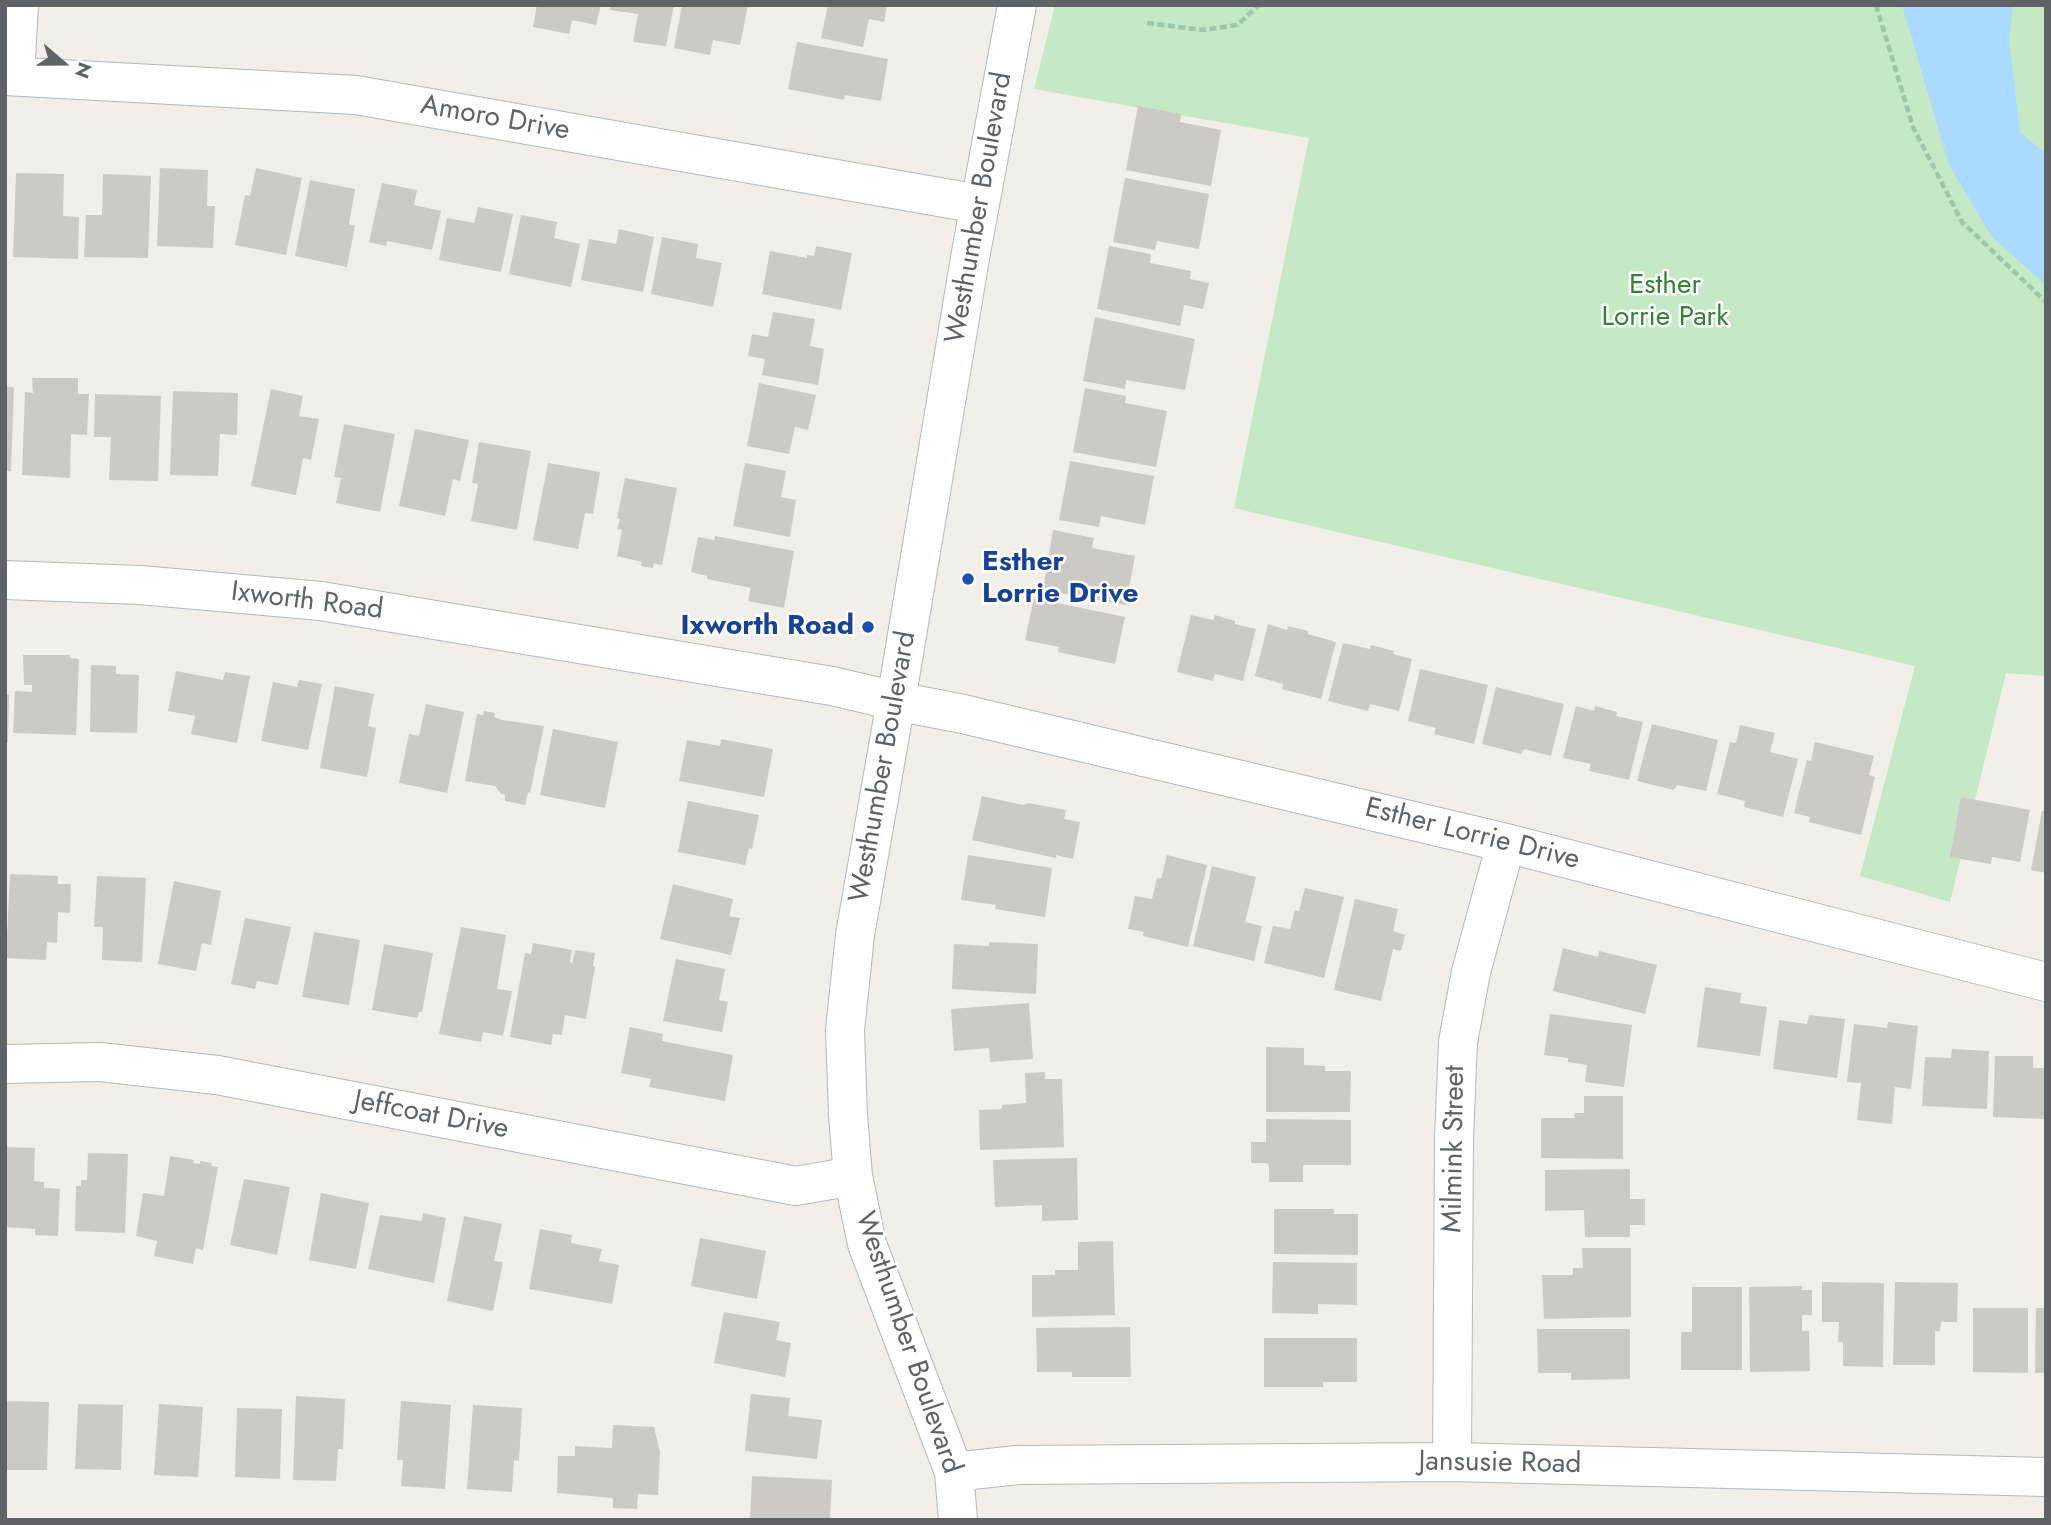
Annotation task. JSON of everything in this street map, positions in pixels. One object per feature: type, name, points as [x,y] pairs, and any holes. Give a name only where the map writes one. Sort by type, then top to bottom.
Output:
[{"type":"street","points":[[10,76],[19,5]]},
{"type":"street","name":"Westhumber Boulevard","points":[[958,1520],[954,1472],[867,1244],[853,1177],[845,1030],[855,935],[979,204],[1017,5]]},
{"type":"street","name":"Amoro Drive","points":[[10,76],[356,95],[979,204]]},
{"type":"street","name":"Ixworth Road","points":[[5,580],[140,584],[321,601],[832,686],[896,701]]},
{"type":"street","name":"Esther Lorrie Drive","points":[[896,701],[964,714],[1506,843],[2046,982]]},
{"type":"street","name":"Milmink Street","points":[[1452,1462],[1454,1152],[1458,1042],[1471,972],[1506,843]]},
{"type":"street","name":"Jeffcoat Drive","points":[[5,1064],[100,1062],[217,1075],[796,1185],[853,1177]]},
{"type":"street","name":"Jansusie Road","points":[[954,1472],[1017,1465],[1452,1462],[2046,1477]]},
{"type":"path","points":[[1147,23],[1203,30],[1237,25],[1259,5]]},
{"type":"path","points":[[1876,5],[1913,127],[1962,222],[2046,302]]},
{"type":"green space","name":"Esther Lorrie Park","points":[[1055,5],[2046,5],[2046,676],[2006,673],[1950,902],[1860,876],[1915,666],[1234,508],[1309,138],[1034,89]]},
{"type":"water","points":[[1902,5],[2013,5],[2009,39],[2020,132],[2046,154],[2046,285],[1992,237],[1949,165]]},
{"type":"building","points":[[537,5],[601,5],[596,25],[572,20],[569,34],[533,27]]},
{"type":"building","points":[[611,5],[674,5],[666,46],[633,42],[638,14],[610,10]]},
{"type":"building","points":[[682,5],[748,5],[740,45],[713,40],[710,55],[674,48]]},
{"type":"building","points":[[828,5],[887,5],[884,22],[869,19],[863,47],[821,38]]},
{"type":"building","points":[[797,42],[888,59],[881,101],[845,95],[844,100],[788,89]]},
{"type":"building","points":[[1138,106],[1181,114],[1180,122],[1221,130],[1211,186],[1126,170]]},
{"type":"building","points":[[160,168],[208,170],[207,206],[215,206],[213,248],[157,246]]},
{"type":"building","points":[[256,168],[302,178],[286,255],[235,245],[245,195],[250,196]]},
{"type":"building","points":[[16,173],[64,174],[63,216],[79,217],[78,259],[13,257]]},
{"type":"building","points":[[103,174],[151,176],[148,258],[84,257],[86,215],[102,215]]},
{"type":"building","points":[[1125,178],[1209,194],[1199,249],[1157,241],[1155,250],[1113,242]]},
{"type":"building","points":[[310,180],[355,189],[349,224],[355,226],[347,267],[295,256]]},
{"type":"building","points":[[382,183],[417,190],[414,205],[441,211],[432,250],[387,241],[386,246],[369,242]]},
{"type":"building","points":[[478,207],[513,214],[501,272],[439,260],[447,218],[474,223]]},
{"type":"building","points":[[521,215],[557,222],[554,238],[580,244],[571,287],[509,274]]},
{"type":"building","points":[[619,229],[654,237],[643,292],[581,280],[589,239],[616,244]]},
{"type":"building","points":[[662,237],[698,244],[696,258],[722,263],[713,307],[651,294]]},
{"type":"building","points":[[816,246],[852,253],[841,310],[762,294],[770,251],[807,258],[807,255],[814,256]]},
{"type":"building","points":[[1109,246],[1151,254],[1150,263],[1191,271],[1190,279],[1209,283],[1203,309],[1184,305],[1180,326],[1097,309]]},
{"type":"building","points":[[773,312],[815,319],[810,346],[824,349],[818,385],[762,375],[765,359],[748,356],[752,334],[768,337]]},
{"type":"building","points":[[1095,317],[1195,339],[1185,390],[1126,380],[1125,389],[1083,381]]},
{"type":"building","points":[[32,378],[78,378],[78,394],[89,394],[87,435],[71,434],[70,478],[22,475],[25,392],[33,393]]},
{"type":"building","points":[[759,383],[816,395],[808,430],[795,427],[789,454],[747,446]]},
{"type":"building","points":[[5,387],[14,387],[11,471],[5,471]]},
{"type":"building","points":[[1085,388],[1126,396],[1125,403],[1167,411],[1156,467],[1073,452]]},
{"type":"building","points":[[271,389],[303,396],[299,416],[319,419],[311,460],[303,458],[296,495],[251,486]]},
{"type":"building","points":[[173,391],[238,393],[237,435],[220,434],[218,476],[170,475]]},
{"type":"building","points":[[95,394],[161,396],[158,481],[109,480],[111,437],[94,437]]},
{"type":"building","points":[[344,424],[395,434],[380,512],[336,503],[341,478],[334,477]]},
{"type":"building","points":[[415,429],[469,440],[460,481],[453,479],[445,516],[399,506]]},
{"type":"building","points":[[479,442],[531,451],[517,530],[471,521],[478,484],[472,483]]},
{"type":"building","points":[[1070,461],[1154,476],[1145,525],[1101,516],[1099,527],[1059,520]]},
{"type":"building","points":[[548,463],[600,472],[593,514],[585,513],[578,549],[533,540]]},
{"type":"building","points":[[745,463],[786,471],[781,497],[796,500],[790,537],[733,526]]},
{"type":"building","points":[[625,478],[677,488],[662,565],[654,563],[653,568],[641,566],[642,562],[617,556],[622,530],[617,529],[620,519],[617,518]]},
{"type":"building","points":[[1053,530],[1094,538],[1092,548],[1135,556],[1126,605],[1043,590]]},
{"type":"building","points":[[715,536],[794,551],[784,608],[748,601],[751,588],[707,579],[707,576],[691,572],[698,537],[714,540]]},
{"type":"building","points":[[1034,598],[1125,617],[1115,664],[1058,652],[1059,647],[1025,640]]},
{"type":"building","points":[[1191,615],[1213,620],[1215,615],[1256,629],[1243,681],[1215,674],[1213,681],[1177,672]]},
{"type":"building","points":[[1268,624],[1287,630],[1288,626],[1308,631],[1308,634],[1336,642],[1321,699],[1282,689],[1283,684],[1255,676]]},
{"type":"building","points":[[1343,643],[1370,649],[1371,645],[1412,659],[1399,711],[1370,704],[1368,711],[1328,701]]},
{"type":"building","points":[[23,655],[70,655],[70,658],[79,659],[76,735],[13,733],[15,691],[32,692],[32,685],[24,685]]},
{"type":"building","points":[[91,665],[116,666],[116,674],[139,675],[137,733],[90,732]]},
{"type":"building","points":[[1420,669],[1488,685],[1474,744],[1434,734],[1436,728],[1408,721]]},
{"type":"building","points":[[176,671],[223,680],[225,672],[250,676],[237,743],[191,734],[195,716],[168,711]]},
{"type":"building","points":[[299,680],[322,684],[308,750],[261,741],[273,682],[297,687]]},
{"type":"building","points":[[335,686],[374,694],[368,726],[376,728],[367,777],[320,768]]},
{"type":"building","points":[[1496,687],[1564,704],[1551,756],[1524,749],[1521,754],[1482,744]]},
{"type":"building","points":[[5,695],[9,695],[8,743],[5,743]]},
{"type":"building","points":[[426,704],[464,712],[447,793],[399,783],[409,734],[419,736]]},
{"type":"building","points":[[1576,706],[1594,711],[1595,706],[1617,712],[1616,716],[1643,722],[1629,780],[1589,771],[1591,764],[1563,758]]},
{"type":"building","points":[[484,711],[495,713],[494,717],[502,720],[544,726],[525,805],[505,801],[505,795],[495,786],[465,781],[477,714],[483,715]]},
{"type":"building","points":[[1652,724],[1718,740],[1706,791],[1677,785],[1674,790],[1637,781]]},
{"type":"building","points":[[1740,725],[1775,733],[1770,752],[1798,759],[1783,817],[1744,807],[1745,801],[1717,794],[1730,742],[1736,743]]},
{"type":"building","points":[[553,729],[618,742],[605,808],[540,795]]},
{"type":"building","points":[[721,739],[773,749],[764,797],[679,781],[687,740],[720,746]]},
{"type":"building","points":[[1815,742],[1874,756],[1869,775],[1875,777],[1861,835],[1809,822],[1810,817],[1794,813],[1807,760],[1811,761]]},
{"type":"building","points":[[982,796],[1023,805],[1028,803],[1066,810],[1064,819],[1080,822],[1073,859],[1056,855],[1056,858],[972,840]]},
{"type":"building","points":[[1961,797],[2030,810],[2020,862],[1992,857],[1991,864],[1950,857]]},
{"type":"building","points":[[688,801],[759,815],[752,849],[749,848],[745,865],[678,852]]},
{"type":"building","points":[[2042,811],[2046,812],[2046,873],[2031,870]]},
{"type":"building","points":[[968,855],[1052,868],[1045,917],[961,900]]},
{"type":"building","points":[[1167,855],[1207,865],[1188,947],[1143,936],[1144,932],[1128,929],[1135,896],[1152,899]]},
{"type":"building","points":[[1212,866],[1256,877],[1245,922],[1262,926],[1254,961],[1193,946]]},
{"type":"building","points":[[10,874],[58,876],[58,884],[71,884],[70,913],[58,912],[57,943],[47,942],[46,960],[6,958]]},
{"type":"building","points":[[97,876],[146,878],[142,962],[102,960],[103,927],[94,927]]},
{"type":"building","points":[[174,881],[221,891],[211,945],[202,943],[196,971],[158,964]]},
{"type":"building","points":[[673,884],[733,899],[729,916],[740,918],[731,955],[660,939]]},
{"type":"building","points":[[1305,888],[1344,897],[1324,978],[1264,963],[1273,926],[1290,929],[1295,910],[1299,911]]},
{"type":"building","points":[[1355,899],[1398,909],[1393,931],[1405,935],[1401,951],[1393,949],[1381,1001],[1334,990]]},
{"type":"building","points":[[245,918],[291,927],[278,985],[257,981],[255,989],[231,984]]},
{"type":"building","points":[[461,927],[506,935],[497,989],[512,991],[503,1036],[483,1032],[481,1042],[439,1034]]},
{"type":"building","points":[[314,932],[360,940],[349,1005],[302,997]]},
{"type":"building","points":[[989,942],[1038,944],[1036,994],[952,989],[954,944],[989,946]]},
{"type":"building","points":[[533,943],[572,950],[572,963],[575,950],[595,953],[586,1019],[565,1015],[562,1035],[553,1034],[551,1045],[510,1037],[525,953],[531,954]]},
{"type":"building","points":[[384,944],[433,953],[422,1012],[419,1012],[417,1018],[372,1010]]},
{"type":"building","points":[[1563,948],[1598,957],[1599,951],[1657,965],[1645,1014],[1553,991]]},
{"type":"building","points":[[676,959],[725,969],[719,1000],[728,1002],[722,1032],[663,1021]]},
{"type":"building","points":[[1705,987],[1741,993],[1740,1003],[1767,1007],[1760,1056],[1697,1047]]},
{"type":"building","points":[[1029,1003],[1033,1059],[990,1062],[989,1048],[954,1051],[951,1009]]},
{"type":"building","points":[[1550,1014],[1632,1025],[1624,1087],[1585,1082],[1587,1065],[1568,1062],[1568,1058],[1544,1055]]},
{"type":"building","points":[[1809,1015],[1845,1019],[1837,1078],[1773,1069],[1779,1020],[1807,1024]]},
{"type":"building","points":[[1888,1022],[1918,1026],[1911,1089],[1895,1087],[1892,1124],[1857,1120],[1861,1083],[1847,1082],[1854,1024],[1887,1028]]},
{"type":"building","points":[[630,1027],[663,1034],[662,1041],[733,1055],[725,1101],[649,1087],[651,1079],[621,1073]]},
{"type":"building","points":[[1266,1047],[1304,1048],[1304,1065],[1325,1066],[1325,1071],[1351,1071],[1350,1112],[1266,1112]]},
{"type":"building","points":[[1952,1049],[1989,1051],[1987,1109],[1922,1106],[1925,1057],[1951,1058]]},
{"type":"building","points":[[1995,1056],[2033,1056],[2033,1068],[2046,1068],[2046,1119],[1993,1117]]},
{"type":"building","points":[[1045,1072],[1045,1079],[1062,1079],[1064,1147],[980,1150],[979,1110],[1002,1109],[1002,1105],[1026,1103],[1025,1073]]},
{"type":"building","points":[[1584,1096],[1623,1096],[1623,1159],[1541,1158],[1541,1118],[1574,1118],[1575,1113],[1584,1113]]},
{"type":"building","points":[[1266,1119],[1351,1120],[1351,1165],[1303,1165],[1303,1182],[1269,1182],[1269,1165],[1251,1163],[1251,1142],[1266,1142]]},
{"type":"building","points":[[5,1147],[35,1148],[34,1181],[44,1182],[44,1188],[60,1189],[58,1236],[35,1235],[35,1229],[5,1227]]},
{"type":"building","points":[[88,1153],[128,1154],[125,1233],[75,1231],[76,1186],[81,1186],[81,1180],[87,1180]]},
{"type":"building","points":[[170,1156],[194,1160],[193,1163],[212,1163],[211,1166],[218,1167],[203,1250],[196,1248],[193,1264],[154,1256],[157,1241],[136,1236],[143,1193],[164,1196]]},
{"type":"building","points":[[1077,1158],[1078,1220],[1042,1221],[1042,1205],[995,1207],[993,1160]]},
{"type":"building","points":[[1630,1169],[1630,1199],[1645,1199],[1645,1225],[1630,1225],[1630,1237],[1585,1237],[1584,1210],[1545,1211],[1545,1170]]},
{"type":"building","points":[[244,1179],[290,1187],[277,1255],[230,1245]]},
{"type":"building","points":[[321,1193],[369,1203],[356,1269],[309,1260]]},
{"type":"building","points":[[1274,1209],[1334,1209],[1334,1214],[1358,1214],[1358,1255],[1274,1254]]},
{"type":"building","points":[[423,1213],[446,1218],[434,1283],[368,1269],[380,1215],[422,1221]]},
{"type":"building","points":[[464,1216],[502,1224],[494,1261],[503,1262],[493,1311],[447,1301]]},
{"type":"building","points":[[540,1229],[572,1235],[571,1243],[602,1249],[599,1261],[619,1265],[612,1304],[529,1289]]},
{"type":"building","points":[[700,1238],[766,1251],[757,1299],[691,1286]]},
{"type":"building","points":[[1113,1241],[1115,1315],[1032,1317],[1032,1275],[1055,1275],[1055,1270],[1078,1270],[1078,1242]]},
{"type":"building","points":[[1582,1248],[1631,1248],[1631,1317],[1544,1319],[1542,1275],[1573,1275],[1573,1268],[1583,1268]]},
{"type":"building","points":[[1273,1262],[1357,1263],[1357,1305],[1318,1304],[1318,1314],[1272,1313]]},
{"type":"building","points":[[1822,1282],[1884,1283],[1883,1367],[1843,1366],[1843,1342],[1838,1342],[1839,1322],[1822,1322]]},
{"type":"building","points":[[1895,1282],[1958,1283],[1957,1322],[1941,1322],[1940,1331],[1935,1331],[1935,1365],[1893,1365]]},
{"type":"building","points":[[1802,1286],[1802,1290],[1812,1290],[1812,1315],[1802,1315],[1802,1331],[1809,1331],[1810,1371],[1750,1372],[1749,1287]]},
{"type":"building","points":[[1692,1287],[1742,1287],[1742,1370],[1681,1370],[1681,1332],[1692,1332]]},
{"type":"building","points":[[1973,1308],[2028,1308],[2028,1373],[1973,1372]]},
{"type":"building","points":[[2036,1308],[2046,1308],[2046,1373],[2035,1373]]},
{"type":"building","points":[[724,1312],[780,1322],[776,1340],[791,1343],[785,1377],[714,1363]]},
{"type":"building","points":[[1130,1327],[1131,1377],[1072,1377],[1072,1372],[1037,1372],[1036,1328]]},
{"type":"building","points":[[1537,1329],[1630,1329],[1630,1379],[1571,1380],[1571,1373],[1538,1373]]},
{"type":"building","points":[[1264,1338],[1357,1338],[1357,1382],[1323,1382],[1323,1387],[1264,1387]]},
{"type":"building","points":[[751,1394],[790,1398],[788,1416],[822,1420],[817,1459],[745,1451]]},
{"type":"building","points":[[296,1396],[345,1399],[343,1449],[338,1449],[336,1481],[293,1480]]},
{"type":"building","points":[[5,1401],[49,1402],[47,1470],[5,1470]]},
{"type":"building","points":[[401,1401],[451,1405],[445,1489],[401,1486],[403,1460],[397,1460]]},
{"type":"building","points":[[78,1404],[123,1405],[121,1470],[75,1469]]},
{"type":"building","points":[[159,1404],[203,1407],[198,1477],[154,1475]]},
{"type":"building","points":[[473,1405],[522,1408],[519,1461],[514,1460],[512,1492],[467,1489]]},
{"type":"building","points":[[237,1408],[282,1409],[280,1479],[235,1477]]},
{"type":"building","points":[[613,1425],[654,1427],[660,1452],[658,1495],[638,1494],[637,1509],[613,1508],[613,1498],[557,1493],[558,1456],[575,1456],[575,1446],[612,1448]]},
{"type":"building","points":[[752,1476],[832,1480],[830,1520],[750,1520]]},
{"type":"place","name":"Esther Lorrie Drive","points":[[968,579]]},
{"type":"place","name":"Ixworth Road","points":[[868,627]]}]
